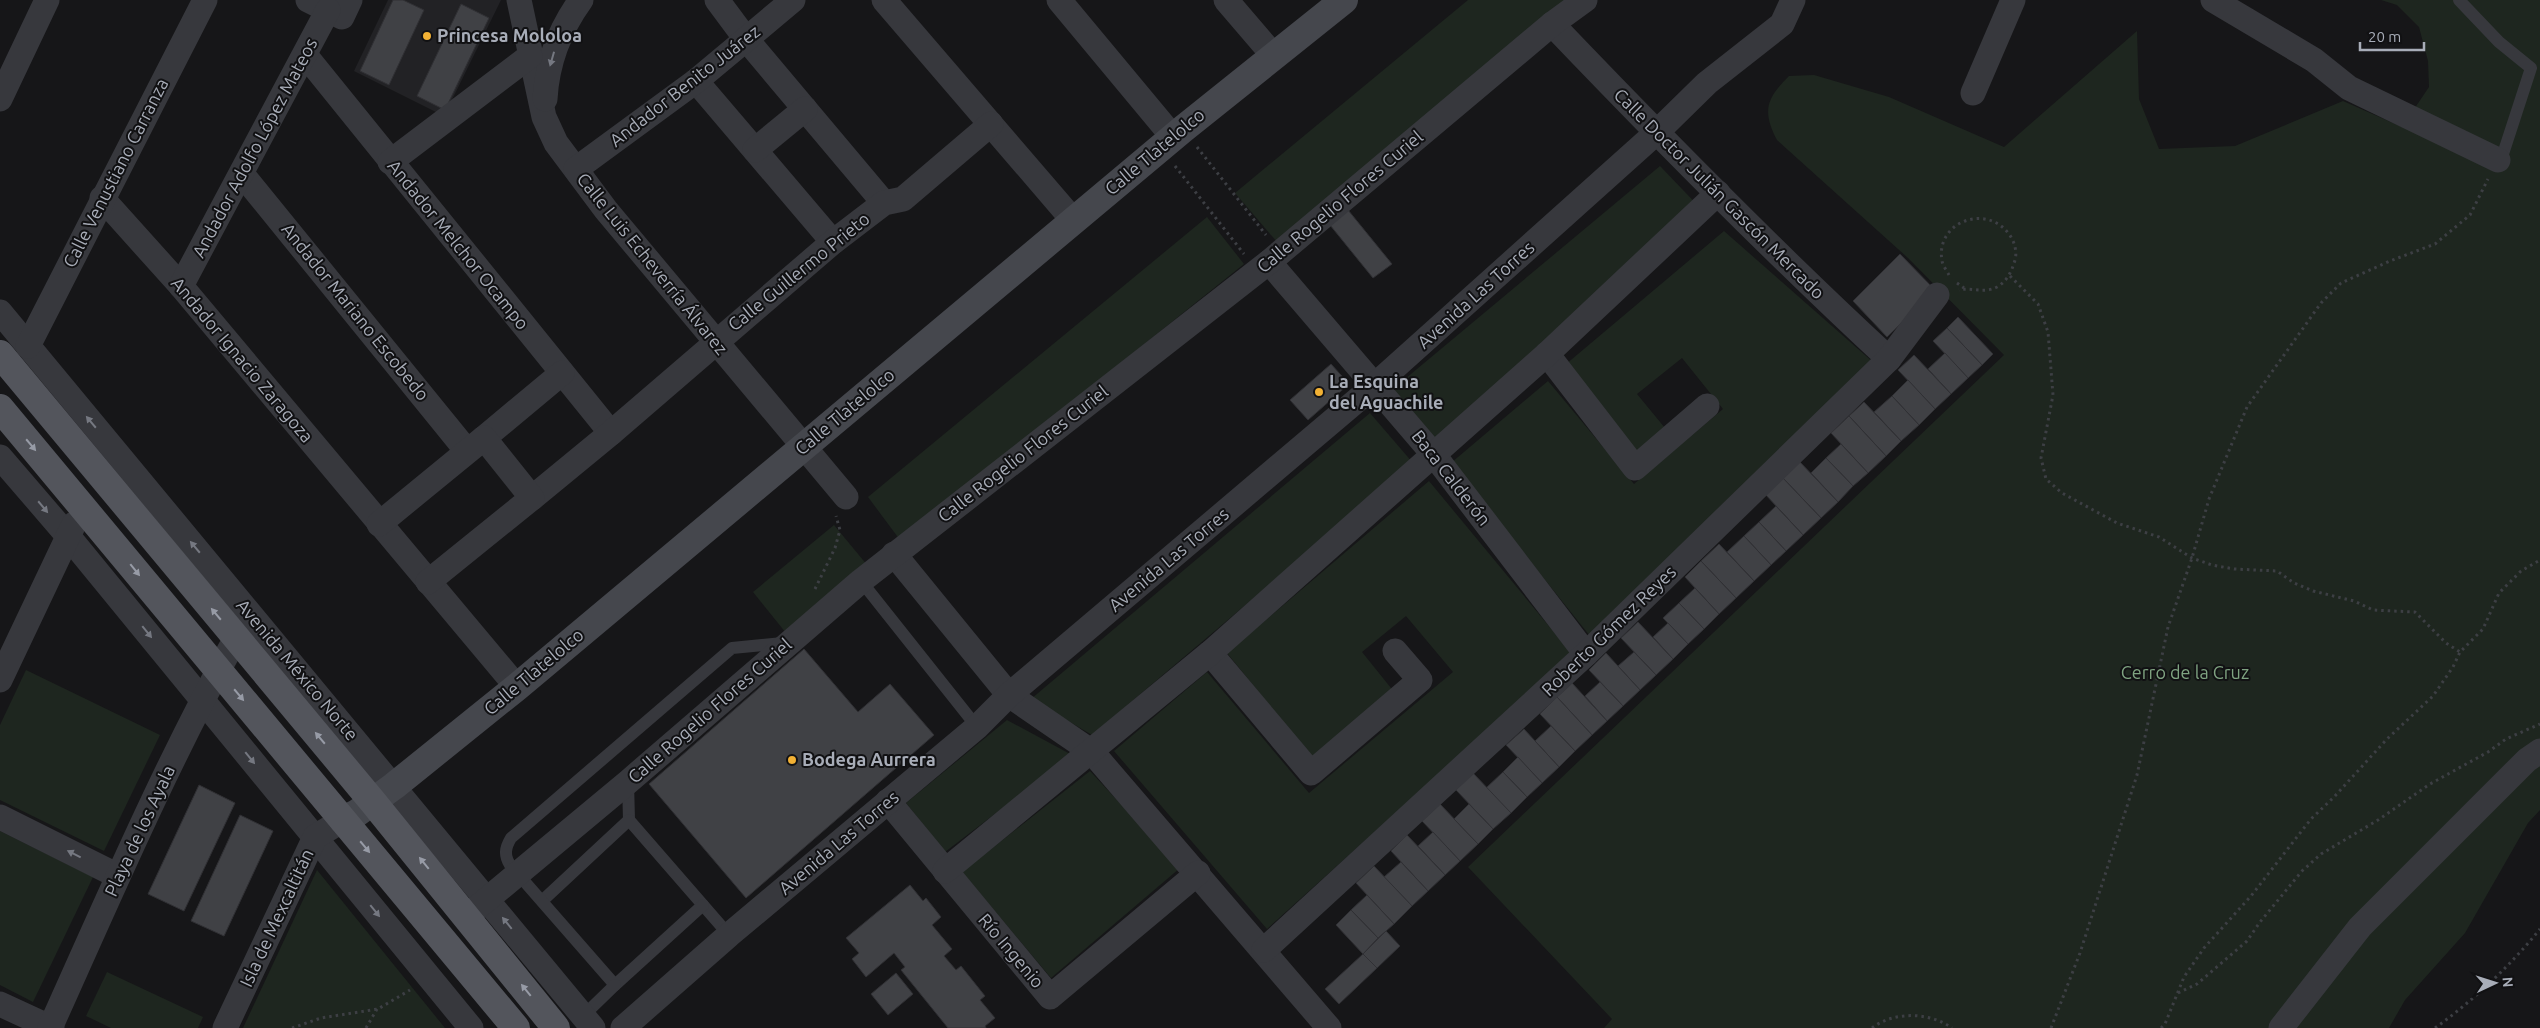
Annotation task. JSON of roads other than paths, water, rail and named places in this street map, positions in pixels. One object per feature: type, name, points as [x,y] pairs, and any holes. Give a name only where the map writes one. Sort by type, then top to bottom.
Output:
[{"type":"main road","name":"Avenida México Norte","points":[[5,371],[236,638],[383,794],[467,916],[556,1028]]},
{"type":"main road","points":[[0,408],[516,1028]]},
{"type":"street","points":[[0,100],[47,0]]},
{"type":"street","name":"Calle Venustiano Carranza","points":[[28,346],[102,198],[205,0]]},
{"type":"street","points":[[318,5],[342,17],[350,0]]},
{"type":"street","name":"Calle Luis Echeverría Álvarez","points":[[519,0],[544,117],[556,143],[606,210],[846,497]]},
{"type":"street","points":[[544,117],[546,84],[559,35],[581,0]]},
{"type":"street","points":[[717,0],[746,39],[884,203]]},
{"type":"street","name":"Andador Benito Juárez","points":[[576,169],[696,81],[793,0]]},
{"type":"street","points":[[884,0],[1073,220]]},
{"type":"street","points":[[1060,0],[1172,138]]},
{"type":"street","points":[[1226,0],[1274,56]]},
{"type":"street","name":"Calle Tlatelolco","points":[[343,820],[383,794],[517,687],[804,448],[1073,220],[1344,0]]},
{"type":"street","name":"Calle Rogelio Flores Curiel","points":[[467,916],[628,782],[860,580],[1269,262],[1552,24],[1585,0]]},
{"type":"street","name":"Avenida Las Torres","points":[[623,1028],[729,935],[976,727],[1009,695],[1375,385],[1656,133],[1707,83],[1782,24],[1793,0]]},
{"type":"street","points":[[1973,93],[2013,0]]},
{"type":"street","points":[[2213,0],[2314,60],[2349,88],[2498,160]]},
{"type":"street","name":"Andador Adolfo López Mateos","points":[[180,286],[306,56],[318,5]]},
{"type":"street","name":"Calle Doctor Julián Gascón Mercado","points":[[1552,24],[1656,133],[1827,301],[1889,359]]},
{"type":"street","name":"Andador Melchor Ocampo","points":[[306,56],[611,433]]},
{"type":"street","points":[[390,162],[530,56]]},
{"type":"street","points":[[696,81],[833,242]]},
{"type":"street","points":[[755,150],[805,109]]},
{"type":"street","name":"Calle Guillermo Prieto","points":[[532,498],[611,433],[833,242],[884,203],[903,199],[991,124]]},
{"type":"street","name":"Andador Mariano Escobedo","points":[[242,174],[476,444]]},
{"type":"street","points":[[945,871],[1210,653],[1546,354],[1718,193]]},
{"type":"street","name":"Andador Ignacio Zaragoza","points":[[102,198],[180,286],[517,687]]},
{"type":"street","name":"Baca Calderón","points":[[1269,262],[1434,455],[1586,654]]},
{"type":"street","name":"Roberto Gómez Reyes","points":[[1264,950],[1586,654],[1889,359],[1937,295]]},
{"type":"street","name":"Avenida México Norte","points":[[0,312],[383,794],[487,898],[588,1022]]},
{"type":"street","points":[[1546,354],[1635,468],[1707,406]]},
{"type":"street","points":[[379,524],[562,373]]},
{"type":"street","points":[[428,582],[532,498],[476,444]]},
{"type":"street","points":[[0,457],[68,536],[471,1028]]},
{"type":"street","points":[[0,680],[83,507]]},
{"type":"street","points":[[894,554],[1009,695],[1092,752],[1198,873],[1329,1028]]},
{"type":"street","name":"Playa de los Ayala","points":[[50,1028],[118,876],[203,700],[236,638]]},
{"type":"street","points":[[1210,653],[1311,773],[1420,680],[1395,651]]},
{"type":"street","points":[[2280,1028],[2360,927],[2527,760],[2540,751]]},
{"type":"street","name":"Río Ingenio","points":[[888,801],[1050,997],[1198,873]]},
{"type":"street","points":[[0,817],[118,876]]},
{"type":"street","name":"Isla de Mexcaltitán","points":[[225,1028],[315,837],[343,820]]},
{"type":"street","points":[[0,1004],[50,1028]]},
{"type":"lane","points":[[2459,0],[2499,42],[2531,68],[2503,154],[2498,160]]},
{"type":"lane","points":[[860,580],[976,727]]},
{"type":"lane","points":[[615,985],[517,873],[506,858],[505,847],[511,838],[732,648],[788,643]]},
{"type":"lane","points":[[628,782],[630,820],[729,935]]},
{"type":"lane","points":[[542,901],[630,820]]},
{"type":"lane","points":[[588,1022],[615,985],[703,905]]},
{"type":"place","name":"Princesa Mololoa","points":[[427,36]]},
{"type":"place","name":"La Esquina del Aguachile","points":[[1319,392]]},
{"type":"place","name":"Bodega Aurrera","points":[[792,760]]},
{"type":"park label","name":"Cerro de la Cruz","points":[[2185,673]]}]
